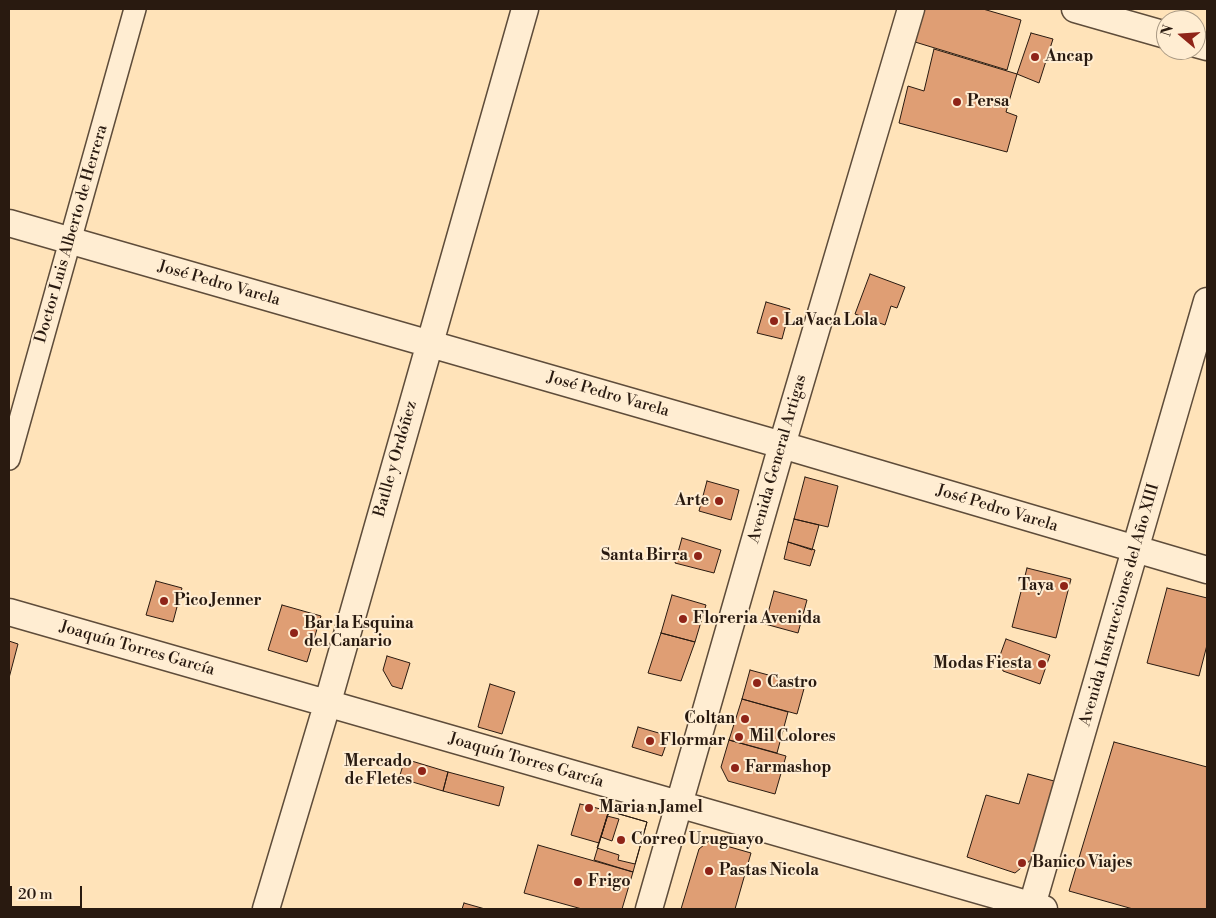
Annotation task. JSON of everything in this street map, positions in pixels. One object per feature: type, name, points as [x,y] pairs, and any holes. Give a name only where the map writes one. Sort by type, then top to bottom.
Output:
[{"type":"street","name":"Doctor Luis Alberto de Herrera","points":[[9,458],[135,9]]},
{"type":"street","name":"Batlle y Ordóñez","points":[[266,909],[327,705],[428,344],[525,9]]},
{"type":"street","name":"Avenida General Artigas","points":[[648,909],[782,445],[911,9]]},
{"type":"street","points":[[1075,9],[1156,32]]},
{"type":"street","name":"José Pedro Varela","points":[[9,223],[782,445],[1207,570]]},
{"type":"street","name":"Avenida Instrucciones del Año XIII","points":[[1036,908],[1207,300]]},
{"type":"street","name":"Joaquín Torres García","points":[[9,612],[1036,908]]},
{"type":"building","points":[[924,9],[983,9],[1021,20],[1007,70],[915,42]]},
{"type":"building","name":"Ancap","points":[[1031,33],[1053,39],[1039,83],[1017,74]]},
{"type":"building","name":"Persa","points":[[934,49],[1017,74],[1006,112],[1017,116],[1007,152],[899,123],[908,86],[924,91]]},
{"type":"building","points":[[870,274],[905,287],[897,308],[891,306],[885,325],[855,314]]},
{"type":"building","name":"La Vaca Lola","points":[[766,302],[790,309],[782,339],[757,333]]},
{"type":"building","points":[[805,477],[838,486],[828,527],[794,519]]},
{"type":"building","name":"Arte","points":[[707,481],[739,490],[731,520],[699,511]]},
{"type":"building","points":[[794,519],[819,525],[812,550],[788,542]]},
{"type":"building","name":"Santa Birra","points":[[682,538],[721,550],[714,573],[675,563]]},
{"type":"building","points":[[788,542],[815,550],[810,566],[784,559]]},
{"type":"building","points":[[1027,568],[1071,579],[1056,638],[1012,627]]},
{"type":"building","name":"Pico Jenner","points":[[156,581],[182,588],[173,622],[146,615]]},
{"type":"building","points":[[1167,588],[1207,598],[1207,645],[1199,676],[1147,663]]},
{"type":"building","points":[[774,591],[807,600],[798,633],[765,624]]},
{"type":"building","name":"Floreria Avenida","points":[[672,595],[706,605],[695,642],[661,633]]},
{"type":"building","name":"Bar la Esquina del Canario","points":[[282,605],[321,616],[307,662],[268,650]]},
{"type":"building","points":[[661,633],[695,642],[681,681],[648,673]]},
{"type":"building","points":[[1006,639],[1050,655],[1040,684],[1003,671],[999,658]]},
{"type":"building","points":[[9,641],[18,644],[9,678]]},
{"type":"building","points":[[387,656],[410,663],[402,689],[392,686],[383,670]]},
{"type":"building","points":[[750,670],[805,685],[797,714],[742,699]]},
{"type":"building","points":[[490,684],[515,692],[502,734],[478,727]]},
{"type":"building","points":[[742,699],[788,712],[777,753],[729,740]]},
{"type":"building","name":"Flormar","points":[[638,727],[669,736],[662,756],[632,747]]},
{"type":"building","points":[[729,740],[786,756],[775,794],[728,781],[721,767]]},
{"type":"building","points":[[1114,742],[1207,767],[1207,909],[1133,909],[1069,891]]},
{"type":"building","points":[[405,759],[448,772],[443,791],[399,778]]},
{"type":"building","points":[[448,772],[504,787],[499,806],[443,791]]},
{"type":"building","points":[[1028,774],[1054,781],[1032,859],[1015,873],[967,857],[986,795],[1019,804]]},
{"type":"building","points":[[580,804],[609,811],[599,843],[571,835]]},
{"type":"building","name":"Correo Uruguayo","points":[[609,811],[647,822],[633,872],[594,860]]},
{"type":"building","name":"Correo Uruguayo","points":[[609,811],[647,822],[635,864],[618,860],[619,855],[597,848]]},
{"type":"building","points":[[607,816],[619,819],[612,841],[601,837]]},
{"type":"building","points":[[709,841],[751,853],[735,909],[681,909],[699,849]]},
{"type":"building","name":"Frigo","points":[[538,845],[633,872],[622,909],[582,909],[524,893]]},
{"type":"building","points":[[464,903],[485,909],[462,909]]},
{"type":"place","name":"Ancap","points":[[1035,57]]},
{"type":"place","name":"Persa","points":[[957,102]]},
{"type":"place","name":"La Vaca Lola","points":[[774,321]]},
{"type":"place","name":"Arte","points":[[719,501]]},
{"type":"place","name":"Santa Birra","points":[[698,556]]},
{"type":"place","name":"Taya","points":[[1064,586]]},
{"type":"place","name":"Pico Jenner","points":[[164,601]]},
{"type":"place","name":"Floreria Avenida","points":[[683,619]]},
{"type":"place","name":"Bar la Esquina del Canario","points":[[294,633]]},
{"type":"place","name":"Modas Fiesta","points":[[1042,664]]},
{"type":"place","name":"Castro","points":[[757,683]]},
{"type":"place","name":"Coltan","points":[[745,719]]},
{"type":"place","name":"Mil Colores","points":[[739,737]]},
{"type":"place","name":"Flormar","points":[[650,741]]},
{"type":"place","name":"Farmashop","points":[[735,768]]},
{"type":"place","name":"Mercado de Fletes","points":[[422,771]]},
{"type":"place","name":"Maria n Jamel","points":[[589,808]]},
{"type":"place","name":"Correo Uruguayo","points":[[621,840]]},
{"type":"place","name":"Banico Viajes","points":[[1022,863]]},
{"type":"place","name":"Pastas Nicola","points":[[709,871]]},
{"type":"place","name":"Frigo","points":[[578,882]]}]
